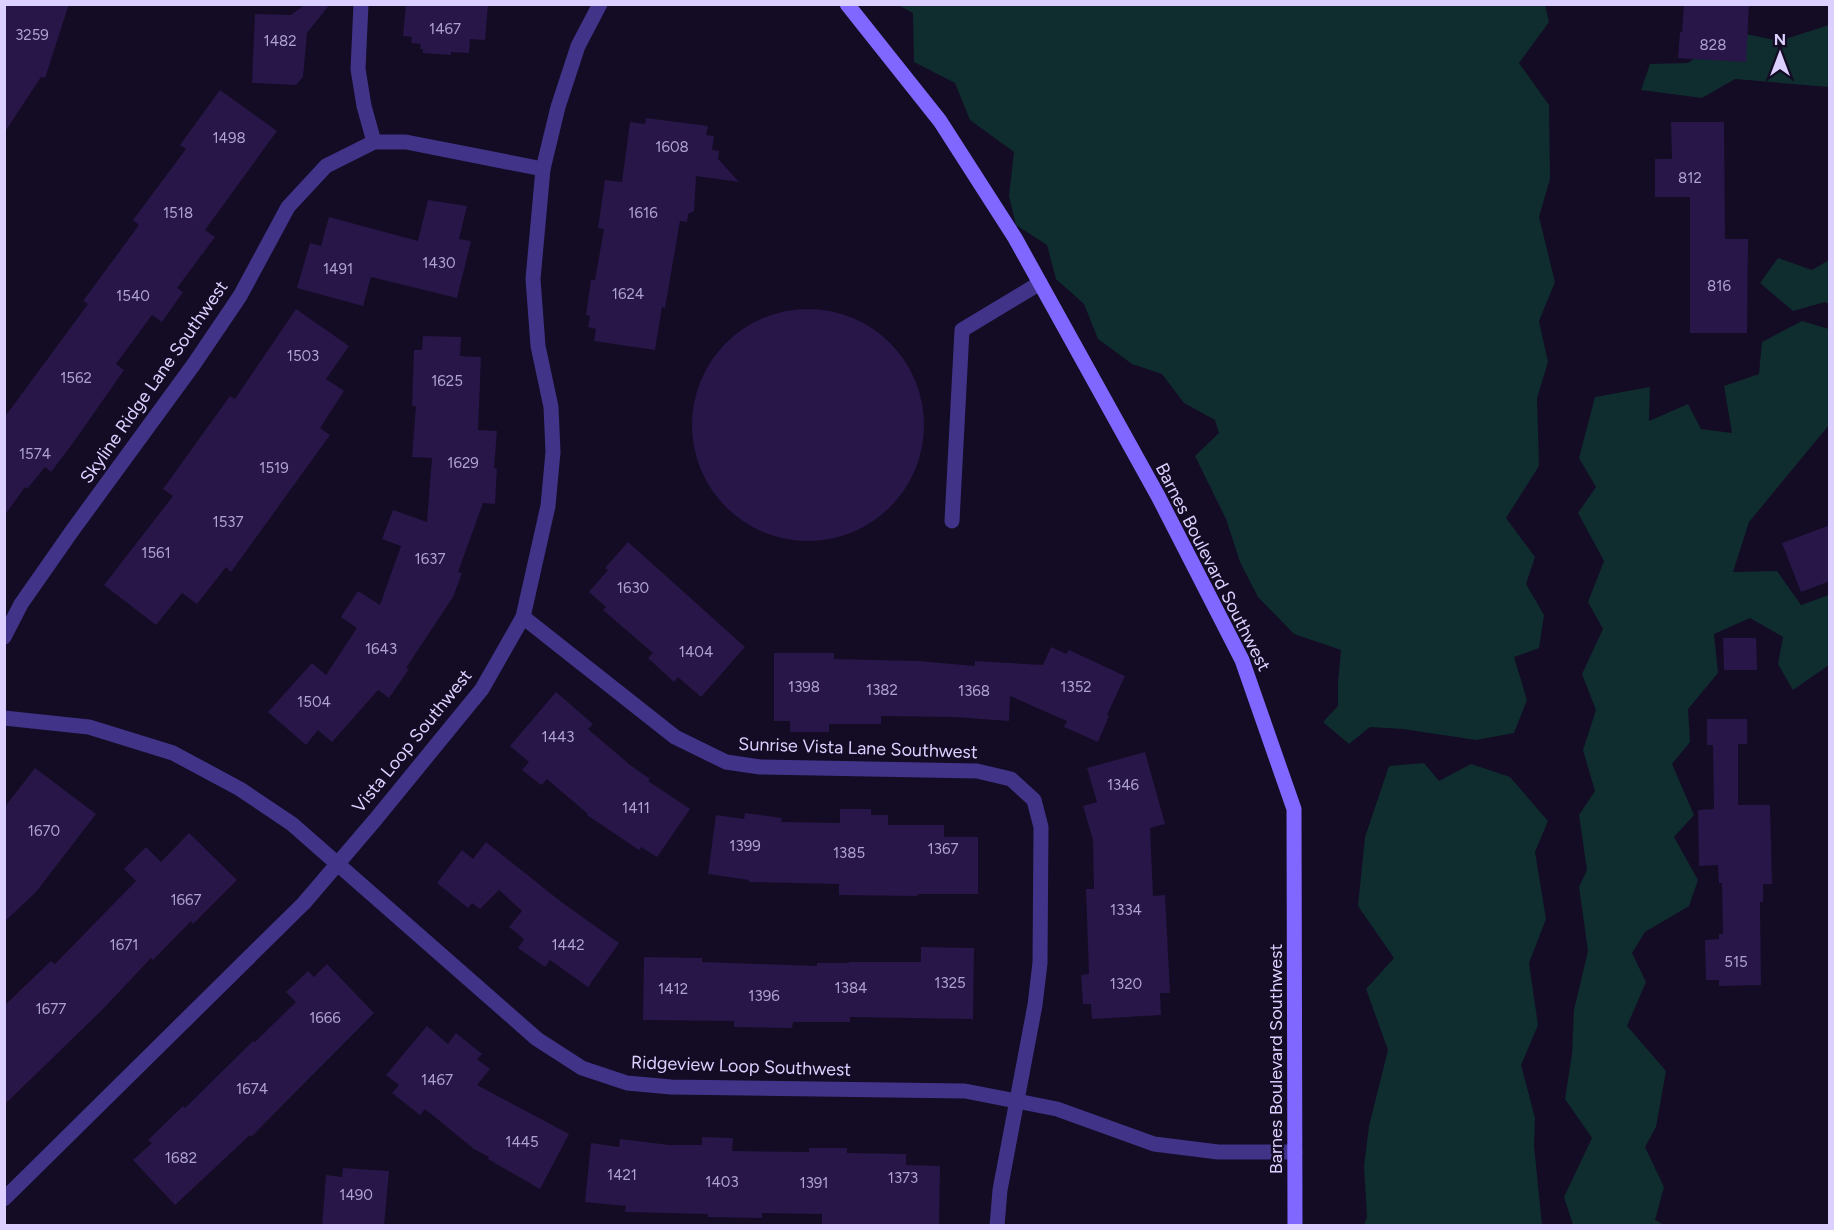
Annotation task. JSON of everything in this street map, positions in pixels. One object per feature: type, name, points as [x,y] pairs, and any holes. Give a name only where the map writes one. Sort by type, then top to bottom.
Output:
[{"type":"street","points":[[361,4],[358,69],[364,106],[374,142]]},
{"type":"street","name":"Vista Loop Southwest","points":[[4,1198],[304,903],[482,689],[523,617],[548,506],[553,452],[551,407],[538,346],[533,279],[543,169],[558,107],[578,46],[600,4]]},
{"type":"street","name":"Barnes Boulevard Southwest","points":[[847,4],[940,121],[1015,238],[1158,496],[1242,660],[1294,809],[1295,1226]]},
{"type":"street","name":"Skyline Ridge Lane Southwest","points":[[4,637],[27,595],[195,364],[240,296],[288,207],[326,166],[374,142],[406,142],[543,169]]},
{"type":"street","points":[[952,521],[962,330],[1040,283]]},
{"type":"street","name":"Sunrise Vista Lane Southwest","points":[[523,617],[675,737],[726,762],[760,767],[977,771],[1011,779],[1034,801],[1041,827],[1040,963],[1035,1005],[1000,1190],[997,1226]]},
{"type":"street","name":"Ridgeview Loop Southwest","points":[[4,718],[89,727],[172,753],[240,789],[292,824],[537,1039],[582,1068],[627,1083],[671,1087],[965,1091],[1057,1108],[1154,1144],[1218,1152],[1295,1152]]},
{"type":"green space","points":[[898,5],[1545,5],[1549,22],[1519,63],[1549,105],[1550,179],[1539,217],[1555,282],[1539,321],[1548,362],[1537,398],[1539,466],[1506,518],[1535,557],[1526,584],[1544,615],[1539,648],[1514,657],[1527,700],[1514,733],[1476,740],[1403,729],[1370,727],[1349,744],[1323,722],[1338,706],[1341,650],[1294,634],[1258,597],[1240,562],[1226,519],[1195,456],[1219,433],[1215,420],[1184,403],[1162,374],[1132,364],[1098,339],[1084,304],[1056,279],[1047,245],[1016,225],[1009,196],[1014,152],[970,120],[955,83],[914,62],[913,13]]},
{"type":"green space","points":[[1829,25],[1829,87],[1735,79],[1702,98],[1641,90],[1650,64],[1688,63],[1732,31],[1779,41]]},
{"type":"green space","points":[[1778,258],[1812,270],[1829,260],[1829,304],[1825,302],[1793,311],[1760,283]]},
{"type":"green space","points":[[1802,321],[1829,329],[1829,425],[1749,522],[1733,572],[1777,571],[1801,605],[1829,595],[1829,665],[1793,690],[1778,664],[1783,637],[1750,618],[1714,634],[1718,673],[1688,709],[1690,742],[1672,764],[1694,815],[1674,837],[1698,880],[1689,906],[1645,932],[1632,953],[1646,982],[1627,1026],[1666,1071],[1656,1127],[1645,1147],[1664,1187],[1655,1220],[1664,1225],[1573,1225],[1564,1197],[1592,1138],[1565,1099],[1572,1054],[1574,1010],[1588,951],[1579,887],[1587,870],[1579,815],[1595,791],[1583,750],[1596,710],[1582,674],[1603,629],[1588,602],[1604,561],[1578,513],[1596,487],[1579,458],[1595,397],[1650,387],[1649,421],[1688,404],[1701,429],[1732,433],[1724,386],[1759,374],[1762,342]]},
{"type":"green space","points":[[1424,763],[1439,781],[1471,764],[1510,777],[1548,821],[1535,852],[1546,919],[1529,963],[1538,1025],[1521,1065],[1535,1118],[1534,1145],[1542,1225],[1364,1225],[1367,1217],[1364,1166],[1369,1126],[1388,1050],[1366,989],[1394,958],[1358,906],[1365,837],[1389,766]]},
{"type":"building","points":[[4,4],[69,4],[45,78],[41,77],[4,133]]},
{"type":"building","points":[[306,4],[330,4],[307,33],[303,77],[296,85],[252,83],[255,14],[291,15]]},
{"type":"building","points":[[406,4],[488,4],[485,40],[470,39],[469,53],[451,52],[451,55],[423,53],[423,49],[420,49],[421,44],[411,43],[412,37],[403,36]]},
{"type":"building","points":[[1684,4],[1749,4],[1746,62],[1678,58]]},
{"type":"building","points":[[220,90],[277,131],[205,230],[215,237],[177,288],[183,292],[162,322],[152,315],[116,364],[124,370],[73,443],[51,472],[45,467],[27,489],[25,487],[4,516],[4,418],[88,304],[83,301],[139,225],[133,220],[186,149],[180,145]]},
{"type":"building","points":[[646,118],[708,126],[706,135],[714,136],[712,150],[719,151],[718,159],[739,182],[696,176],[694,211],[688,214],[687,222],[680,221],[665,308],[662,307],[655,350],[594,341],[596,329],[588,327],[590,316],[586,315],[591,280],[595,280],[604,229],[598,228],[605,180],[622,182],[630,122],[645,124]]},
{"type":"building","points":[[1671,122],[1724,122],[1725,239],[1748,239],[1747,333],[1690,333],[1690,197],[1655,197],[1655,159],[1672,159]]},
{"type":"building","points":[[428,200],[467,206],[459,239],[471,241],[457,298],[371,277],[363,306],[297,288],[310,243],[321,246],[329,217],[418,241]]},
{"type":"building","points":[[296,309],[349,346],[326,379],[344,391],[320,428],[330,435],[231,572],[226,567],[197,604],[182,593],[156,625],[104,585],[173,496],[163,489],[230,396],[235,399]]},
{"type":"building","points":[[797,309],[819,309],[863,322],[882,335],[898,351],[911,370],[919,391],[924,425],[922,448],[911,480],[898,499],[882,515],[863,528],[842,536],[819,541],[797,541],[753,528],[734,515],[718,499],[705,480],[697,459],[692,436],[692,414],[705,370],[718,351],[734,335],[753,322],[774,314]]},
{"type":"building","points":[[423,336],[461,337],[460,356],[481,357],[478,430],[497,431],[494,468],[497,469],[495,504],[483,503],[458,572],[462,573],[453,597],[389,698],[378,690],[332,742],[318,730],[306,745],[268,712],[312,663],[326,675],[357,628],[341,617],[358,591],[380,605],[401,546],[382,539],[393,510],[427,522],[432,458],[412,457],[416,406],[412,406],[414,350],[422,350]]},
{"type":"building","points":[[1830,525],[1830,581],[1801,592],[1782,543]]},
{"type":"building","points":[[628,542],[745,647],[701,697],[678,677],[674,682],[648,658],[653,653],[603,610],[606,607],[589,592],[608,570],[605,568]]},
{"type":"building","points":[[1723,638],[1756,638],[1757,670],[1724,670]]},
{"type":"building","points":[[1051,647],[1066,654],[1069,650],[1125,676],[1107,715],[1109,716],[1098,742],[1064,727],[1067,721],[1010,696],[1009,721],[954,717],[881,716],[881,724],[829,724],[829,732],[790,732],[790,721],[774,721],[774,653],[834,653],[834,659],[918,661],[975,666],[975,661],[1043,665]]},
{"type":"building","points":[[556,692],[593,724],[588,729],[650,779],[648,781],[690,809],[657,857],[641,847],[639,850],[587,815],[547,779],[541,785],[522,770],[529,762],[510,746]]},
{"type":"building","points":[[1707,719],[1747,719],[1747,744],[1738,744],[1738,805],[1770,805],[1772,884],[1763,884],[1763,902],[1760,902],[1761,985],[1719,986],[1719,980],[1706,980],[1705,940],[1719,939],[1719,934],[1723,934],[1722,883],[1719,883],[1718,865],[1699,866],[1698,810],[1714,809],[1713,745],[1707,745]]},
{"type":"building","points":[[1145,752],[1165,824],[1150,828],[1153,896],[1165,895],[1170,993],[1160,993],[1161,1015],[1092,1019],[1091,1004],[1083,1004],[1081,975],[1089,974],[1086,889],[1094,889],[1093,840],[1083,806],[1097,802],[1087,768]]},
{"type":"building","points":[[35,768],[96,814],[36,892],[4,922],[4,808]]},
{"type":"building","points":[[840,809],[871,809],[871,815],[888,815],[888,825],[944,825],[944,837],[978,837],[978,894],[839,895],[839,884],[749,882],[749,880],[708,874],[716,815],[744,819],[745,813],[782,818],[781,822],[840,823]]},
{"type":"building","points":[[189,833],[237,880],[193,924],[191,921],[153,960],[151,958],[101,1011],[4,1105],[4,1006],[51,961],[55,964],[136,881],[124,869],[146,847],[161,862]]},
{"type":"building","points":[[486,842],[560,901],[619,943],[588,987],[550,960],[545,967],[518,948],[524,939],[509,927],[522,911],[499,890],[480,909],[472,903],[468,908],[437,883],[462,850],[473,859]]},
{"type":"building","points":[[921,947],[974,948],[973,1019],[850,1017],[850,1022],[793,1022],[792,1028],[734,1027],[734,1021],[643,1020],[644,957],[702,958],[702,962],[817,966],[817,963],[921,962]]},
{"type":"building","points":[[327,964],[374,1013],[251,1137],[250,1135],[175,1205],[133,1160],[152,1143],[148,1140],[183,1106],[185,1108],[296,1002],[286,992],[308,971],[314,977]]},
{"type":"building","points":[[427,1026],[448,1044],[456,1033],[482,1054],[477,1059],[490,1069],[477,1085],[569,1134],[540,1189],[488,1159],[489,1157],[474,1149],[425,1109],[420,1115],[392,1093],[399,1085],[386,1075]]},
{"type":"building","points":[[702,1137],[733,1138],[732,1151],[809,1152],[809,1148],[847,1148],[847,1153],[906,1154],[906,1165],[940,1166],[939,1225],[822,1224],[822,1214],[762,1213],[762,1218],[625,1212],[626,1206],[585,1202],[591,1143],[619,1147],[620,1139],[669,1145],[702,1145]]},
{"type":"building","points":[[343,1168],[389,1171],[384,1226],[322,1226],[326,1175],[342,1177]]}]
